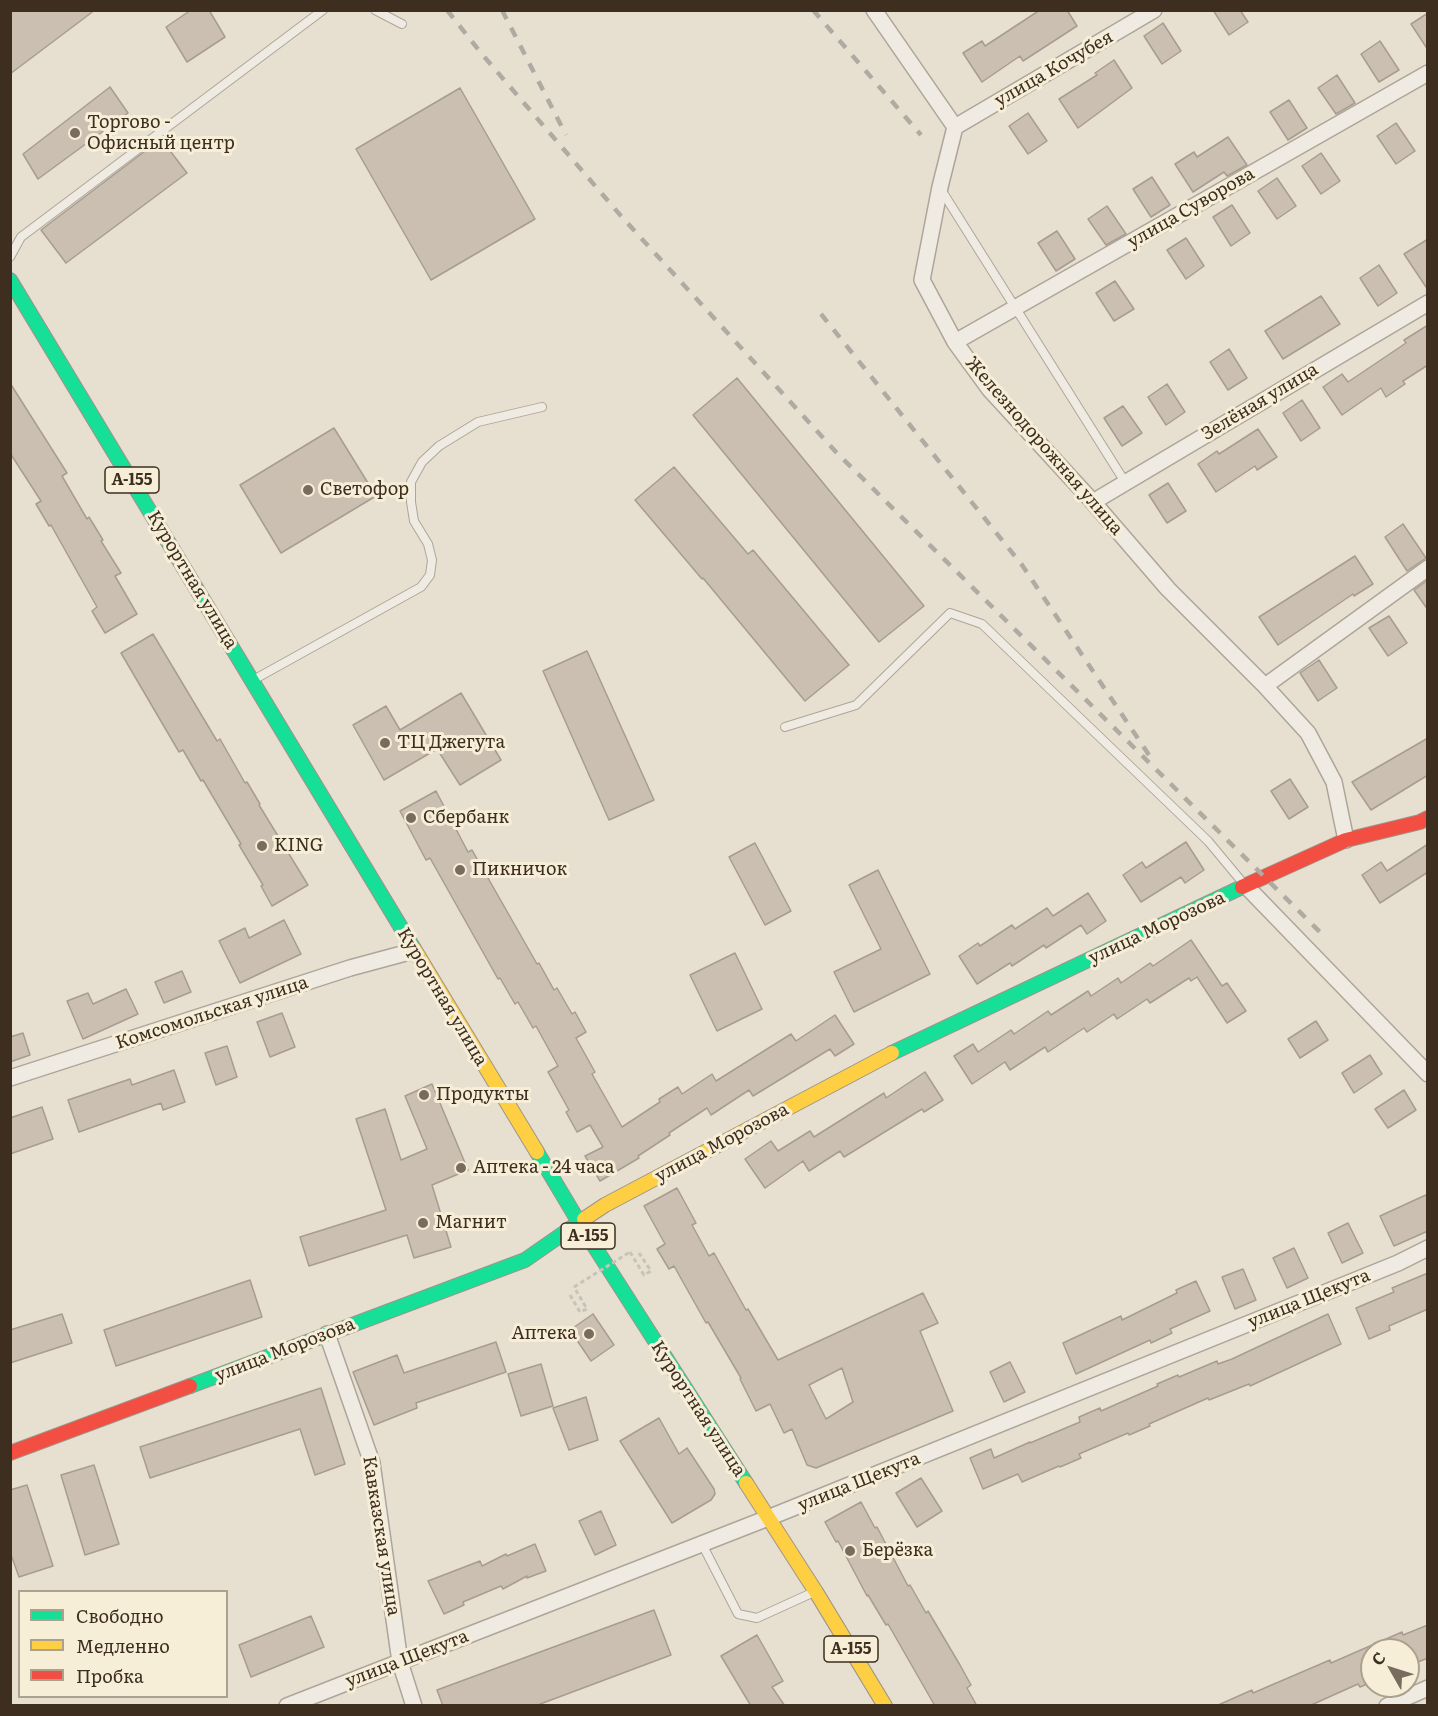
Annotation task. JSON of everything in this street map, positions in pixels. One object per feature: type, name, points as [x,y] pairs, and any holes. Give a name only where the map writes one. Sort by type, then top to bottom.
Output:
[{"type":"main road","name":"Курортная улица","points":[[10,280],[413,951],[580,1224],[816,1592],[885,1706]]},
{"type":"main road","name":"улица Морозова","points":[[10,1453],[525,1260],[605,1205],[904,1047],[1262,877],[1346,840],[1428,818]]},
{"type":"street","points":[[874,10],[955,127]]},
{"type":"street","name":"улица Кочубея","points":[[955,127],[1154,10]]},
{"type":"street","name":"улица Суворова","points":[[955,342],[1428,73]]},
{"type":"street","name":"Железнодорожная улица","points":[[955,127],[940,187],[922,280],[955,342],[990,390],[1093,502],[1168,589],[1265,686],[1308,733],[1334,782],[1346,840]]},
{"type":"street","name":"Зелёная улица","points":[[1093,502],[1428,303]]},
{"type":"street","points":[[1265,686],[1428,568]]},
{"type":"street","points":[[1246,886],[1428,1074]]},
{"type":"street","name":"Комсомольская улица","points":[[10,1078],[350,968],[413,951]]},
{"type":"street","name":"улица Щекута","points":[[287,1706],[768,1518],[1387,1267],[1428,1248]]},
{"type":"street","name":"Кавказская улица","points":[[327,1334],[372,1463],[400,1662],[414,1706]]},
{"type":"street","points":[[1386,1706],[1428,1688]]},
{"type":"lane","points":[[10,257],[21,237],[323,10]]},
{"type":"lane","points":[[375,10],[402,24]]},
{"type":"lane","points":[[940,187],[1125,482]]},
{"type":"lane","points":[[251,681],[421,587],[430,575],[432,560],[428,544],[414,521],[411,482],[422,462],[439,446],[478,422],[542,407]]},
{"type":"lane","points":[[785,727],[856,705],[950,613],[982,624],[1208,842],[1246,886]]},
{"type":"lane","points":[[702,1544],[738,1614],[757,1618],[816,1592]]},
{"type":"path","points":[[570,1295],[580,1312],[586,1309],[574,1287],[630,1252],[644,1275],[651,1271],[639,1253]]},
{"type":"building","points":[[10,10],[95,10],[10,74]]},
{"type":"building","points":[[191,10],[209,10],[225,37],[187,62],[166,27]]},
{"type":"building","points":[[1040,10],[1067,10],[1077,26],[1023,61],[1020,56],[982,82],[963,53],[982,41],[985,46]]},
{"type":"building","points":[[1213,10],[1240,10],[1248,22],[1229,35]]},
{"type":"building","points":[[1428,13],[1428,50],[1411,24]]},
{"type":"building","points":[[1163,23],[1181,51],[1162,64],[1144,36]]},
{"type":"building","points":[[1380,41],[1399,70],[1379,82],[1361,54]]},
{"type":"building","points":[[1114,60],[1132,88],[1078,128],[1059,99],[1097,75],[1095,73]]},
{"type":"building","points":[[1337,75],[1355,103],[1336,114],[1318,88]]},
{"type":"building","name":"Торгово - Офисный центр","points":[[110,87],[128,113],[38,179],[23,154]]},
{"type":"building","points":[[460,88],[535,219],[431,280],[356,149]]},
{"type":"building","points":[[1289,100],[1307,128],[1288,140],[1270,112]]},
{"type":"building","points":[[1028,113],[1047,141],[1028,154],[1009,126]]},
{"type":"building","points":[[1396,123],[1415,151],[1396,164],[1377,136]]},
{"type":"building","points":[[1228,137],[1247,165],[1227,176],[1224,172],[1193,192],[1175,164],[1194,152],[1197,157]]},
{"type":"building","points":[[161,139],[187,173],[66,263],[41,230]]},
{"type":"building","points":[[1321,153],[1340,181],[1321,194],[1302,166]]},
{"type":"building","points":[[1152,177],[1170,205],[1151,217],[1133,189]]},
{"type":"building","points":[[1277,178],[1296,206],[1277,219],[1258,191]]},
{"type":"building","points":[[1232,205],[1250,233],[1231,246],[1213,217]]},
{"type":"building","points":[[1107,206],[1126,234],[1106,245],[1088,219]]},
{"type":"building","points":[[1057,231],[1075,259],[1056,271],[1038,243]]},
{"type":"building","points":[[1186,238],[1204,266],[1186,279],[1167,250]]},
{"type":"building","points":[[1428,239],[1428,290],[1404,254]]},
{"type":"building","points":[[1379,265],[1397,293],[1378,306],[1360,278]]},
{"type":"building","points":[[1115,281],[1134,309],[1114,321],[1096,293]]},
{"type":"building","points":[[1321,296],[1340,324],[1283,359],[1265,331]]},
{"type":"building","points":[[1428,325],[1428,365],[1403,381],[1405,384],[1386,397],[1381,388],[1342,415],[1323,387],[1342,374],[1348,382],[1406,343],[1404,340]]},
{"type":"building","points":[[1229,349],[1247,378],[1228,390],[1210,362]]},
{"type":"building","points":[[737,378],[924,606],[879,642],[693,415]]},
{"type":"building","points":[[10,383],[67,473],[62,476],[121,573],[115,576],[137,614],[105,633],[92,611],[97,607],[51,525],[49,526],[36,504],[41,501],[10,453]]},
{"type":"building","points":[[1167,384],[1185,412],[1166,425],[1148,397]]},
{"type":"building","points":[[1302,400],[1320,428],[1301,441],[1283,413]]},
{"type":"building","points":[[1123,406],[1142,433],[1122,446],[1104,418]]},
{"type":"building","name":"Светофор","points":[[334,428],[376,496],[281,553],[240,485]]},
{"type":"building","points":[[1258,429],[1277,457],[1257,470],[1255,466],[1216,492],[1198,464],[1217,451],[1219,454]]},
{"type":"building","points":[[674,467],[748,554],[753,550],[849,665],[805,701],[635,500]]},
{"type":"building","points":[[1168,483],[1186,511],[1167,523],[1149,495]]},
{"type":"building","points":[[1403,524],[1426,558],[1407,571],[1385,537]]},
{"type":"building","points":[[1355,556],[1373,584],[1354,596],[1353,594],[1278,645],[1259,617]]},
{"type":"building","points":[[1428,580],[1428,610],[1414,590]]},
{"type":"building","points":[[1389,616],[1407,643],[1388,656],[1369,628]]},
{"type":"building","points":[[153,634],[217,741],[220,739],[245,783],[247,782],[308,885],[272,906],[261,886],[263,885],[239,845],[241,844],[203,780],[201,781],[183,750],[179,752],[121,653]]},
{"type":"building","points":[[587,651],[654,800],[609,820],[543,671]]},
{"type":"building","points":[[1319,660],[1337,688],[1318,701],[1300,673]]},
{"type":"building","points":[[461,693],[501,760],[460,785],[437,749],[384,780],[353,725],[386,706],[400,730]]},
{"type":"building","points":[[1428,738],[1428,775],[1371,810],[1352,782]]},
{"type":"building","points":[[1290,779],[1308,807],[1289,819],[1271,791]]},
{"type":"building","points":[[436,791],[468,852],[472,850],[537,964],[539,963],[554,990],[557,988],[572,1014],[575,1012],[586,1032],[576,1038],[595,1072],[592,1074],[622,1127],[678,1087],[682,1094],[712,1074],[716,1081],[791,1034],[796,1041],[835,1015],[854,1044],[835,1056],[830,1049],[753,1096],[749,1090],[711,1115],[707,1108],[669,1133],[670,1135],[638,1156],[639,1158],[600,1181],[585,1156],[603,1147],[590,1125],[577,1132],[566,1112],[569,1110],[548,1072],[558,1066],[536,1026],[533,1028],[518,1002],[515,1004],[500,978],[498,979],[430,858],[426,860],[400,811]]},
{"type":"building","points":[[1186,842],[1204,870],[1185,883],[1181,877],[1141,902],[1123,875],[1142,862],[1146,868]]},
{"type":"building","points":[[755,843],[791,911],[765,925],[729,857]]},
{"type":"building","points":[[1428,844],[1428,872],[1380,903],[1362,875],[1381,862],[1387,871]]},
{"type":"building","points":[[878,870],[930,974],[854,1012],[834,972],[881,949],[849,885]]},
{"type":"building","points":[[1088,893],[1106,921],[1087,934],[1081,925],[1046,948],[1044,945],[1012,966],[1010,963],[977,984],[959,956],[978,943],[980,946],[1012,925],[1015,929],[1047,908],[1053,916]]},
{"type":"building","points":[[284,920],[301,954],[240,983],[219,941],[245,928],[249,938]]},
{"type":"building","points":[[1191,940],[1222,986],[1227,983],[1246,1011],[1227,1023],[1197,977],[1191,981],[1189,978],[1150,1003],[1147,999],[1117,1019],[1114,1014],[1087,1032],[1084,1028],[1048,1052],[1045,1047],[1010,1070],[1005,1062],[972,1084],[954,1056],[973,1044],[978,1052],[1011,1030],[1014,1034],[1048,1011],[1051,1015],[1088,991],[1091,996],[1118,978],[1121,983],[1150,963],[1153,966]]},
{"type":"building","points":[[735,953],[762,1009],[717,1031],[690,975]]},
{"type":"building","points":[[182,971],[191,992],[164,1003],[155,982]]},
{"type":"building","points":[[126,989],[138,1014],[83,1039],[67,1001],[88,993],[93,1004]]},
{"type":"building","points":[[282,1013],[295,1047],[270,1057],[257,1022]]},
{"type":"building","points":[[1316,1021],[1328,1040],[1300,1058],[1288,1039]]},
{"type":"building","points":[[23,1033],[30,1055],[10,1062],[10,1037]]},
{"type":"building","points":[[227,1046],[237,1077],[216,1085],[205,1053]]},
{"type":"building","points":[[1370,1055],[1382,1074],[1354,1093],[1342,1073]]},
{"type":"building","points":[[174,1070],[185,1102],[163,1110],[161,1103],[79,1132],[68,1100],[130,1079],[132,1085]]},
{"type":"building","points":[[925,1072],[943,1100],[924,1112],[922,1109],[844,1157],[840,1151],[809,1171],[803,1161],[765,1188],[745,1159],[771,1141],[778,1151],[810,1131],[814,1137],[884,1093],[886,1098]]},
{"type":"building","points":[[432,1084],[468,1170],[432,1185],[451,1247],[414,1258],[407,1235],[309,1266],[300,1237],[386,1210],[356,1119],[385,1109],[401,1160],[427,1149],[405,1096]]},
{"type":"building","points":[[1404,1090],[1416,1110],[1388,1128],[1375,1109]]},
{"type":"building","points":[[42,1107],[53,1139],[10,1154],[10,1118]]},
{"type":"building","points":[[677,1188],[696,1223],[692,1225],[709,1256],[714,1253],[778,1360],[923,1293],[938,1323],[920,1331],[953,1411],[816,1468],[807,1465],[792,1429],[784,1433],[770,1404],[756,1411],[741,1378],[708,1322],[706,1323],[674,1266],[669,1269],[657,1249],[665,1244],[644,1206]],"holes":[[[842,1368],[853,1402],[826,1419],[809,1385]]]},
{"type":"building","points":[[1428,1194],[1428,1231],[1394,1246],[1380,1216]]},
{"type":"building","points":[[1348,1223],[1363,1253],[1342,1263],[1328,1233]]},
{"type":"building","points":[[1294,1248],[1308,1278],[1287,1288],[1273,1258]]},
{"type":"building","points":[[1243,1269],[1256,1300],[1235,1309],[1222,1277]]},
{"type":"building","points":[[1428,1273],[1428,1309],[1389,1326],[1390,1330],[1369,1339],[1356,1308],[1394,1292],[1392,1288]]},
{"type":"building","points":[[250,1280],[262,1317],[116,1366],[104,1330]]},
{"type":"building","points":[[1196,1281],[1210,1311],[1170,1329],[1172,1333],[1151,1343],[1150,1340],[1076,1374],[1063,1343],[1121,1316],[1122,1320]]},
{"type":"building","points":[[62,1314],[72,1343],[10,1363],[10,1330]]},
{"type":"building","points":[[593,1314],[614,1345],[591,1361],[570,1330]]},
{"type":"building","points":[[1328,1314],[1341,1344],[1250,1386],[1249,1384],[1209,1400],[1208,1398],[1149,1424],[1150,1426],[1079,1454],[1081,1458],[1060,1467],[1022,1482],[1018,1474],[983,1489],[970,1458],[991,1449],[994,1458],[1080,1422],[1079,1417],[1100,1408],[1101,1411],[1178,1375],[1179,1377],[1217,1361],[1218,1364],[1232,1359]]},
{"type":"building","points":[[496,1342],[506,1372],[416,1403],[417,1408],[374,1425],[353,1372],[397,1355],[404,1373]]},
{"type":"building","points":[[1010,1362],[1025,1392],[1004,1402],[990,1372]]},
{"type":"building","points":[[541,1364],[553,1406],[521,1416],[508,1374]]},
{"type":"building","points":[[321,1388],[345,1464],[315,1475],[300,1429],[150,1478],[140,1447]]},
{"type":"building","points":[[586,1397],[598,1440],[569,1450],[553,1408]]},
{"type":"building","points":[[659,1418],[679,1454],[687,1448],[715,1494],[711,1500],[672,1523],[620,1441]]},
{"type":"building","points":[[94,1465],[119,1544],[85,1555],[61,1475]]},
{"type":"building","points":[[921,1478],[942,1511],[917,1527],[896,1493]]},
{"type":"building","points":[[27,1485],[53,1566],[19,1577],[10,1552],[10,1490]]},
{"type":"building","points":[[861,1502],[908,1586],[910,1585],[926,1613],[928,1611],[960,1665],[971,1685],[967,1688],[977,1706],[935,1706],[888,1624],[886,1625],[867,1596],[838,1541],[836,1542],[825,1522]]},
{"type":"building","points":[[601,1511],[616,1545],[595,1555],[579,1521]]},
{"type":"building","points":[[535,1544],[546,1571],[527,1578],[527,1576],[503,1589],[501,1586],[463,1602],[464,1605],[444,1614],[428,1581],[480,1561],[482,1566],[506,1554],[507,1556]]},
{"type":"building","points":[[654,1610],[671,1655],[535,1706],[443,1706],[437,1690]]},
{"type":"building","points":[[311,1616],[324,1647],[251,1677],[239,1645]]},
{"type":"building","points":[[1428,1625],[1428,1658],[1420,1661],[1420,1638],[1388,1638],[1402,1632],[1403,1635]]},
{"type":"building","points":[[757,1635],[783,1681],[772,1687],[785,1706],[751,1706],[721,1656]]},
{"type":"building","points":[[1360,1650],[1360,1687],[1358,1684],[1309,1706],[1216,1706],[1330,1660],[1331,1663]]},
{"type":"railway","points":[[447,10],[621,216],[836,452],[1323,935]]},
{"type":"railway","points":[[502,10],[566,135]]},
{"type":"railway","points":[[813,10],[921,135]]},
{"type":"railway","points":[[821,314],[1022,565],[1149,755]]},
{"type":"traffic: fast","points":[[10,280],[414,949]]},
{"type":"traffic: fast","points":[[892,1053],[1242,887]]},
{"type":"traffic: fast","points":[[537,1152],[580,1224],[746,1483]]},
{"type":"traffic: fast","points":[[190,1386],[525,1260],[584,1219]]},
{"type":"traffic: slow","points":[[414,949],[537,1152]]},
{"type":"traffic: slow","points":[[584,1219],[605,1205],[892,1053]]},
{"type":"traffic: slow","points":[[746,1483],[885,1706]]},
{"type":"traffic: jam","points":[[1242,887],[1346,840],[1428,818]]},
{"type":"traffic: jam","points":[[10,1453],[190,1386]]},
{"type":"place","name":"Торгово - Офисный центр","points":[[75,133]]},
{"type":"place","name":"Светофор","points":[[308,490]]},
{"type":"place","name":"ТЦ Джегута","points":[[385,743]]},
{"type":"place","name":"Сбербанк","points":[[411,818]]},
{"type":"place","name":"KING","points":[[262,846]]},
{"type":"place","name":"Пикничок","points":[[460,870]]},
{"type":"place","name":"Продукты","points":[[424,1095]]},
{"type":"place","name":"Аптека - 24 часа","points":[[461,1168]]},
{"type":"place","name":"Магнит","points":[[423,1223]]},
{"type":"place","name":"Аптека","points":[[589,1334]]},
{"type":"place","name":"Берёзка","points":[[850,1551]]}]
